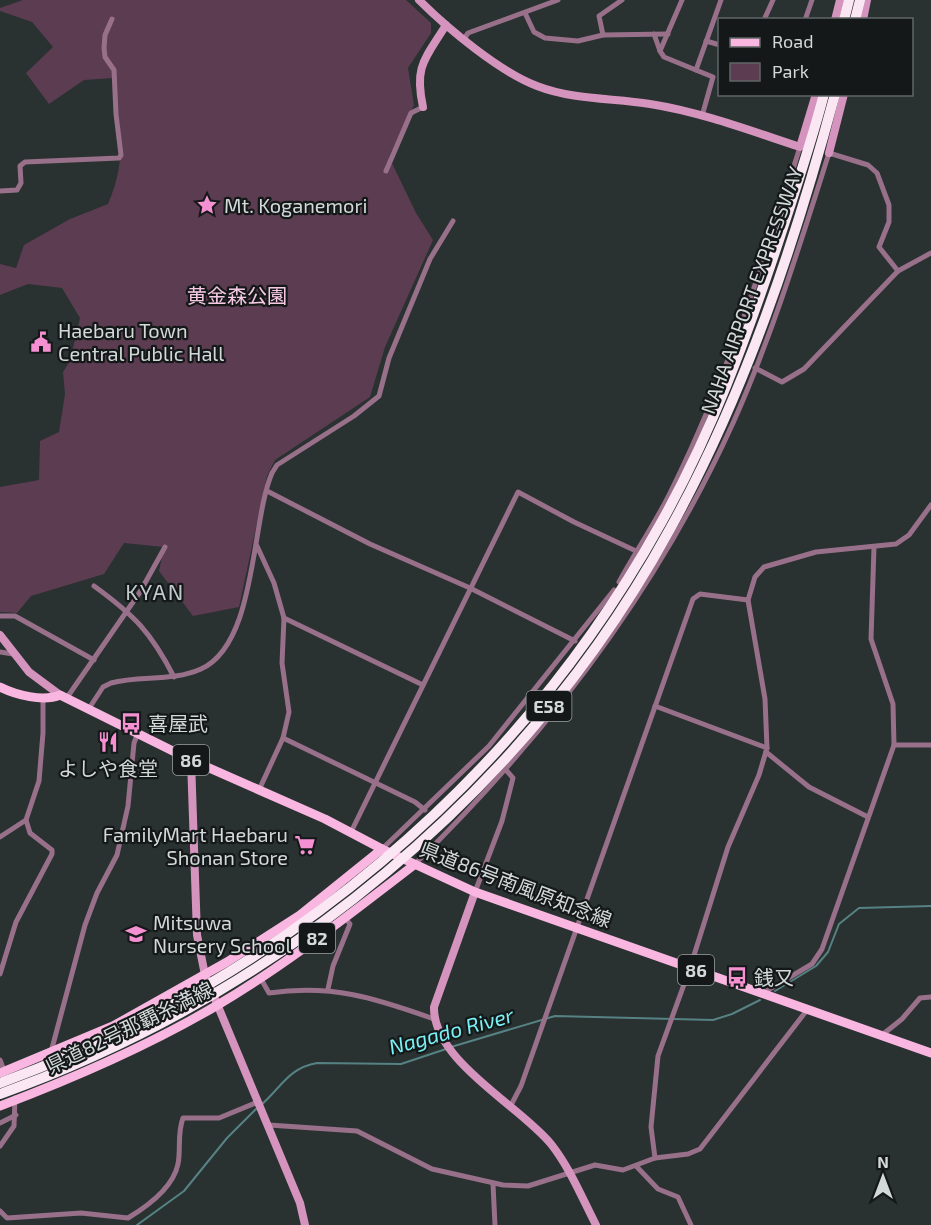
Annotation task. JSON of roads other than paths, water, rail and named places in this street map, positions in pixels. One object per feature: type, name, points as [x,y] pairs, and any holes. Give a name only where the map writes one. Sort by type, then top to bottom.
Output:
[{"type":"highway","points":[[844,18],[849,0]]},
{"type":"highway","points":[[856,18],[860,0]]},
{"type":"highway","name":"NAHA AIRPORT EXPRESSWAY","points":[[0,1083],[98,1042],[176,1004],[286,936],[349,890],[398,849],[456,794],[524,721],[599,623],[628,578],[691,467],[737,360],[793,196],[823,96]]},
{"type":"highway","name":"NAHA AIRPORT EXPRESSWAY","points":[[0,1095],[116,1046],[182,1013],[292,944],[357,897],[450,817],[533,727],[573,677],[638,584],[700,471],[742,376],[771,300],[834,96]]},
{"type":"main road","points":[[0,687],[22,695],[63,697]]},
{"type":"main road","name":"県道86号南風原知念線","points":[[63,697],[191,760],[475,892],[931,1053]]},
{"type":"main road","name":"県道82号那覇糸満線","points":[[2,1072],[51,1054],[113,1026],[205,975],[285,925],[382,849]]},
{"type":"main road","name":"県道82号那覇糸満線","points":[[0,1106],[104,1063],[217,1006],[261,979],[414,865]]},
{"type":"street","points":[[419,0],[446,25],[515,75],[546,89],[652,104],[702,116],[800,147]]},
{"type":"street","points":[[464,39],[468,33],[558,0]]},
{"type":"street","points":[[603,36],[599,16],[622,0]]},
{"type":"street","points":[[660,51],[682,0]]},
{"type":"street","points":[[696,70],[722,0]]},
{"type":"street","points":[[765,18],[773,0]]},
{"type":"street","points":[[806,18],[812,0]]},
{"type":"street","points":[[836,18],[840,0]]},
{"type":"street","points":[[862,18],[867,0]]},
{"type":"street","points":[[525,13],[534,32],[545,38],[578,41],[603,36],[668,34]]},
{"type":"street","points":[[0,191],[17,190],[21,183],[20,166],[25,162],[119,158],[121,155],[114,70],[105,57],[104,48],[105,35],[112,20]]},
{"type":"street","points":[[386,171],[411,113],[423,107],[418,82],[420,69],[446,25]]},
{"type":"street","points":[[654,34],[664,57],[716,78],[702,116]]},
{"type":"street","points":[[706,41],[718,44]]},
{"type":"street","points":[[382,849],[489,746],[576,641],[615,588],[670,492],[732,354],[759,279],[815,96]]},
{"type":"street","points":[[414,865],[506,770],[592,665],[640,597],[709,474],[755,368],[829,153],[843,96]]},
{"type":"street","points":[[829,153],[868,165],[877,173],[889,205],[889,222],[879,248],[898,272]]},
{"type":"street","points":[[88,710],[103,687],[111,683],[174,677],[210,664],[224,649],[248,590],[270,477],[277,465],[354,416],[379,396],[389,358],[429,259],[453,221]]},
{"type":"street","points":[[755,368],[782,382],[804,369],[898,272],[931,253]]},
{"type":"street","points":[[267,491],[370,544],[470,588],[576,641]]},
{"type":"street","points":[[350,832],[518,492],[636,551]]},
{"type":"street","points":[[655,1158],[651,1127],[655,1069],[728,847],[766,750],[765,699],[748,600],[754,577],[764,567],[816,552],[896,544],[909,535],[931,505]]},
{"type":"street","points":[[257,546],[277,590],[284,618],[282,663],[289,712],[283,738],[258,791]]},
{"type":"street","points":[[0,635],[28,672],[63,697],[94,660],[128,610],[165,547]]},
{"type":"street","points":[[763,994],[812,964],[822,949],[894,745],[893,704],[870,639],[874,547]]},
{"type":"street","points":[[94,586],[128,610],[147,631],[174,677]]},
{"type":"street","points":[[510,1107],[521,1086],[696,596],[748,600]]},
{"type":"street","points":[[0,616],[15,616],[94,660]]},
{"type":"street","points":[[284,618],[423,685]]},
{"type":"street","points":[[0,652],[13,654]]},
{"type":"street","points":[[0,974],[16,922],[52,854],[52,850],[30,833],[27,820],[39,781],[43,697]]},
{"type":"street","points":[[655,706],[766,750],[809,787],[868,817]]},
{"type":"street","points":[[51,1054],[86,925],[97,893],[119,847],[138,733]]},
{"type":"street","points":[[283,738],[415,802],[425,810]]},
{"type":"street","points":[[894,745],[931,745]]},
{"type":"street","points":[[191,760],[197,935],[205,975],[269,1125],[300,1203],[305,1225]]},
{"type":"street","points":[[506,770],[513,778],[502,821],[434,1007],[434,1018],[441,1037],[454,1054],[550,1143],[569,1173],[596,1225]]},
{"type":"street","points":[[0,837],[27,820]]},
{"type":"street","points":[[328,989],[333,966],[350,924],[345,918]]},
{"type":"street","points":[[261,979],[269,993],[297,989],[328,989],[381,1000],[434,1018]]},
{"type":"street","points":[[882,1035],[902,1019],[920,998],[931,996]]},
{"type":"street","points":[[269,1125],[357,1131],[432,1169],[494,1184],[528,1186],[595,1165],[623,1170],[637,1167],[655,1158],[688,1154],[700,1149],[807,1010]]},
{"type":"street","points":[[0,1060],[2,1072],[15,1100],[16,1115],[14,1126],[0,1146]]},
{"type":"street","points":[[0,1211],[7,1218],[81,1213],[128,1218],[172,1182],[178,1164],[179,1128],[183,1118],[219,1118],[258,1102]]},
{"type":"street","points":[[0,1123],[16,1115]]},
{"type":"street","points":[[637,1167],[658,1189],[678,1197],[691,1225]]},
{"type":"street","points":[[494,1184],[495,1225]]},
{"type":"waterway","name":"Nagado River","points":[[775,991],[816,966],[828,952],[839,924],[859,908],[931,906]]},
{"type":"waterway","name":"Nagado River","points":[[451,1047],[555,1016],[713,1020],[732,1014],[760,1000]]},
{"type":"waterway","name":"Nagado River","points":[[261,1105],[292,1074],[307,1066],[317,1063],[401,1064],[446,1049]]},
{"type":"waterway","name":"Nagado River","points":[[137,1225],[184,1191],[227,1138],[256,1109]]},
{"type":"place","name":"Mt. Koganemori","points":[[207,205]]},
{"type":"place","name":"Haebaru Town Central Public Hall","points":[[41,342]]},
{"type":"place","name":"喜屋武","points":[[131,723]]},
{"type":"place","name":"よしや食堂","points":[[108,742]]},
{"type":"place","name":"FamilyMart Haebaru Shonan Store","points":[[305,845]]},
{"type":"place","name":"Mitsuwa Nursery School","points":[[136,934]]},
{"type":"place","name":"銭又","points":[[737,977]]},
{"type":"district","name":"KYAN","points":[[155,591]]},
{"type":"park label","name":"黄金森公園","points":[[237,295]]}]
